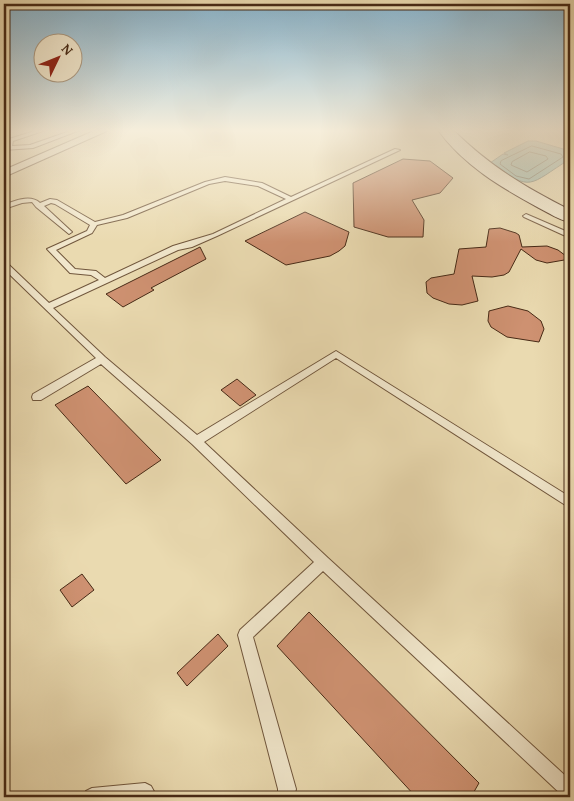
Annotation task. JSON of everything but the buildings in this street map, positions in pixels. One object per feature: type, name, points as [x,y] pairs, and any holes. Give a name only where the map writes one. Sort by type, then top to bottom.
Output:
[{"type":"street","points":[[4,174],[19,167]]},
{"type":"street","points":[[485,167],[516,188],[570,217]]},
{"type":"lane","points":[[48,307],[176,248],[215,235],[360,167]]},
{"type":"lane","points":[[38,206],[50,201],[57,202],[94,224],[125,217],[207,183],[225,179],[260,184],[292,200]]},
{"type":"lane","points":[[4,207],[28,199],[32,200],[69,232]]},
{"type":"lane","points":[[526,216],[570,236]]},
{"type":"lane","points":[[94,224],[90,232],[51,250],[73,271],[93,273],[104,280]]},
{"type":"lane","points":[[4,265],[102,359],[196,441],[323,562],[570,791]]},
{"type":"lane","points":[[196,441],[336,354],[570,504]]},
{"type":"lane","points":[[36,397],[102,359]]},
{"type":"lane","points":[[286,797],[287,789],[245,635],[323,562]]},
{"type":"lane","points":[[92,797],[145,792],[148,797]]},
{"type":"water","points":[[496,167],[557,167],[538,180],[530,182],[523,182]]}]
